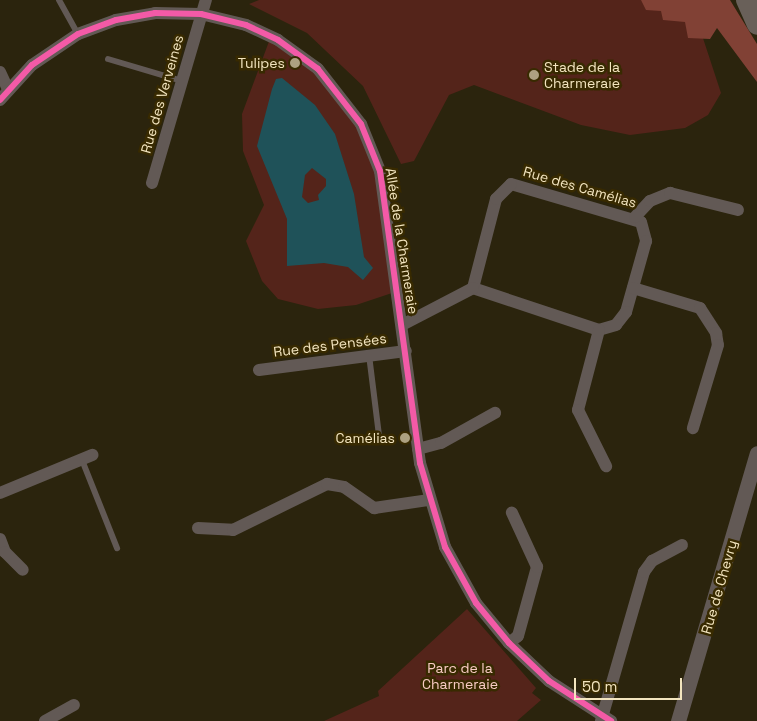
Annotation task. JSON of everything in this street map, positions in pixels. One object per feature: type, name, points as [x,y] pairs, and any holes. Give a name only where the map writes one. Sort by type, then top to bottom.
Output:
[{"type":"highway","points":[[747,0],[757,13]]},
{"type":"highway","points":[[747,0],[757,24]]},
{"type":"street","name":"Rue des Verveines","points":[[152,183],[206,0]]},
{"type":"street","name":"Allée de la Charmeraie","points":[[0,100],[45,54],[78,34],[143,14],[201,14],[246,25],[294,50],[324,75],[354,112],[374,152],[385,190],[418,449],[429,500],[445,547],[467,588],[509,643],[549,681],[605,720]]},
{"type":"street","points":[[0,72],[8,90]]},
{"type":"street","name":"Rue des Camélias","points":[[473,288],[496,199],[507,186],[520,184],[635,217],[647,235],[633,288],[623,318],[599,330]]},
{"type":"street","points":[[635,217],[650,201],[670,192],[738,210]]},
{"type":"street","points":[[402,325],[473,288],[599,330],[578,410],[606,466]]},
{"type":"street","points":[[633,288],[700,308],[716,333],[718,345],[693,428]]},
{"type":"street","name":"Rue des Pensées","points":[[259,370],[406,351]]},
{"type":"street","points":[[418,449],[441,443],[495,413]]},
{"type":"street","name":"Rue de Chevry","points":[[678,721],[757,453]]},
{"type":"street","points":[[0,493],[87,458]]},
{"type":"street","points":[[198,528],[233,530],[327,484],[344,487],[374,508],[429,500]]},
{"type":"street","points":[[509,643],[518,636],[537,567],[512,513]]},
{"type":"street","points":[[0,540],[5,552],[23,570]]},
{"type":"street","points":[[605,720],[644,572],[652,561],[682,545]]},
{"type":"street","points":[[45,721],[74,705]]},
{"type":"lane","points":[[59,0],[78,34]]},
{"type":"lane","points":[[108,59],[182,81]]},
{"type":"lane","points":[[369,355],[379,435]]},
{"type":"lane","points":[[87,458],[117,548]]},
{"type":"green space","name":"Stade de la Charmeraie","points":[[259,0],[681,0],[700,29],[721,93],[708,115],[685,128],[630,135],[581,125],[474,85],[449,95],[414,161],[401,164],[363,86],[307,33],[249,4]]},
{"type":"green space","points":[[271,36],[294,50],[368,137],[398,291],[356,305],[318,309],[278,299],[262,281],[246,241],[264,205],[243,151],[242,114]]},
{"type":"green space","name":"Parc de la Charmeraie","points":[[467,609],[536,688],[532,693],[541,700],[517,721],[324,721],[379,696],[378,691]]},
{"type":"shaded area","points":[[641,0],[730,0],[757,44],[757,82],[717,28],[710,39],[688,38],[685,22],[663,20],[661,11],[646,10]]},
{"type":"water","points":[[282,78],[315,105],[335,134],[354,194],[364,257],[373,268],[363,280],[348,267],[324,263],[287,266],[287,219],[257,146],[276,79]],"holes":[[[312,168],[326,179],[326,186],[318,195],[319,200],[308,203],[302,197],[305,175]]]},
{"type":"cycle path","points":[[0,100],[32,65],[78,34],[116,20],[155,13],[201,14],[246,25],[278,40],[318,69],[361,124],[380,171],[420,463],[445,547],[476,603],[509,643],[549,681],[611,721]]},
{"type":"place","name":"Tulipes","points":[[295,63]]},
{"type":"place","name":"Stade de la Charmeraie","points":[[534,75]]},
{"type":"place","name":"Camélias","points":[[405,438]]}]
